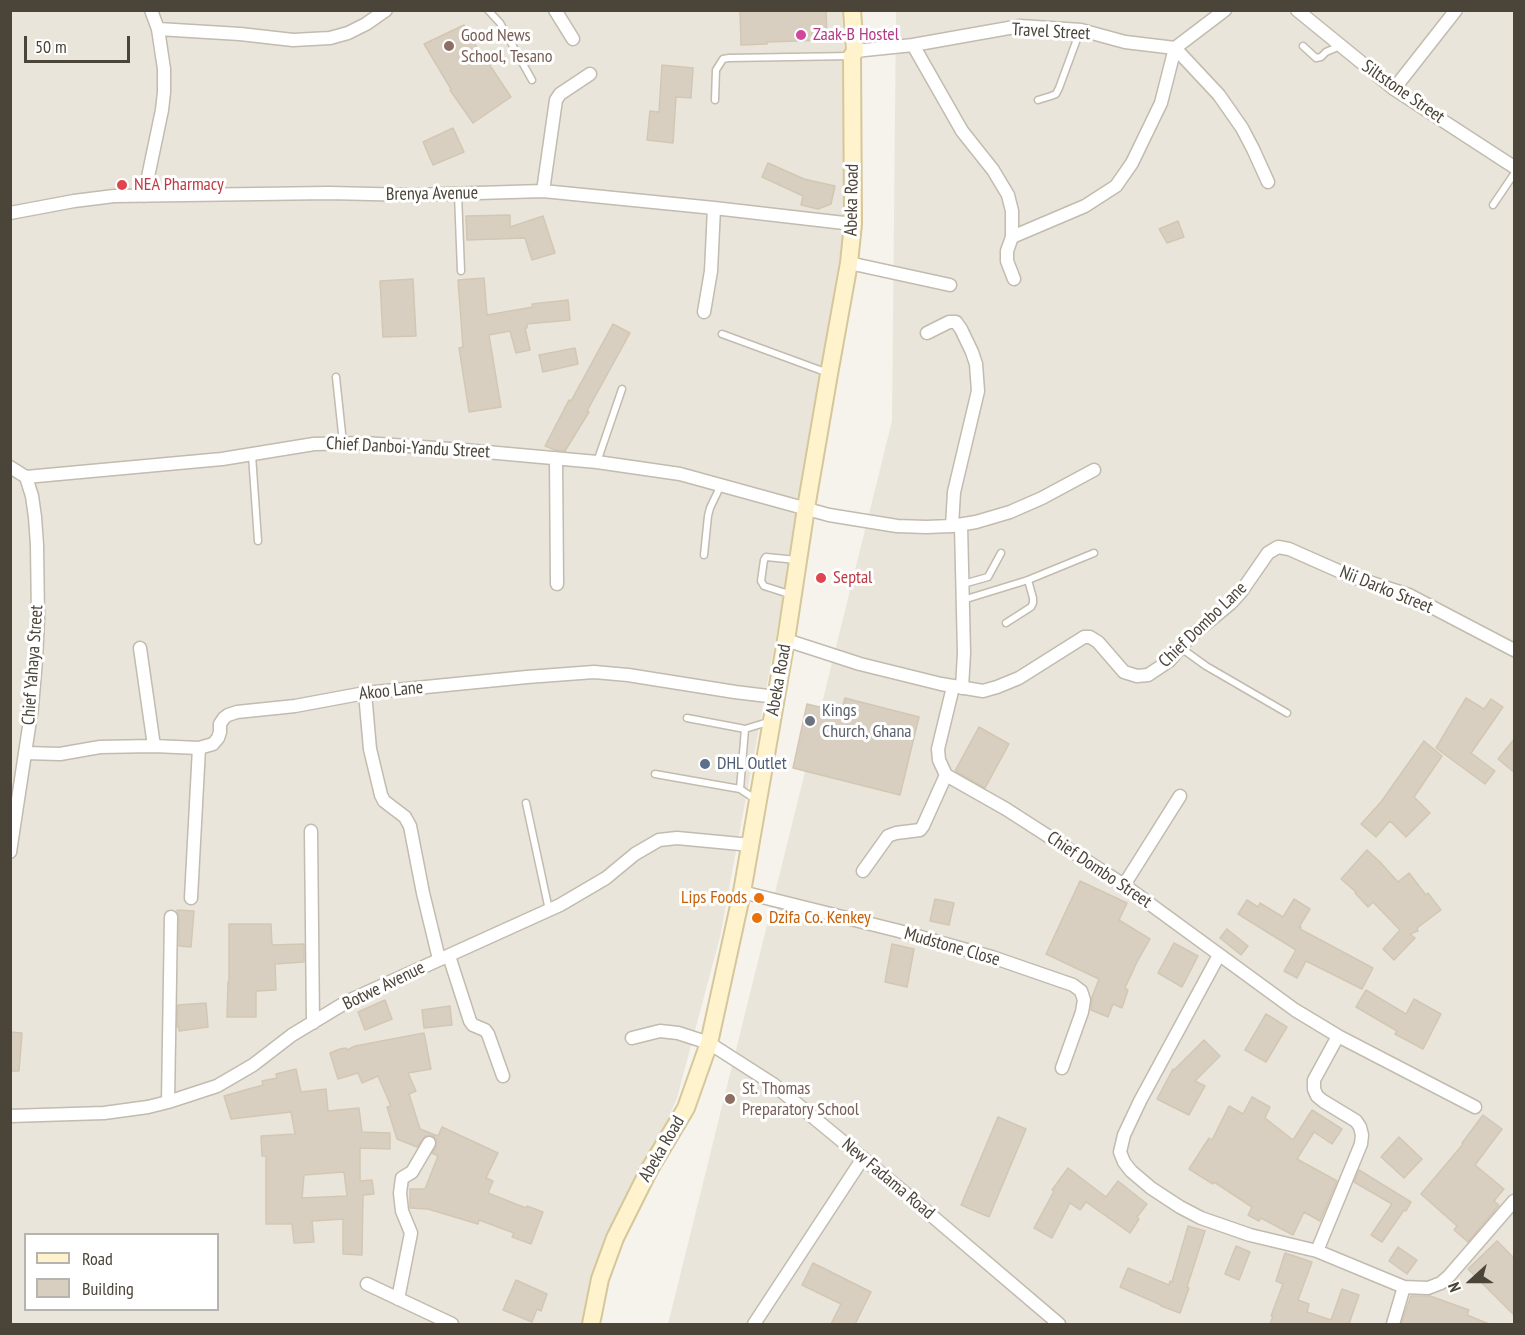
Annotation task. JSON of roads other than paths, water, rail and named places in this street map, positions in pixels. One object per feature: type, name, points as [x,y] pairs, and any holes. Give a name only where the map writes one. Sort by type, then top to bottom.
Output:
[{"type":"street","points":[[144,196],[164,92],[164,69],[158,29],[151,10]]},
{"type":"street","points":[[158,29],[293,40],[330,39],[366,24],[386,10]]},
{"type":"street","points":[[555,10],[573,39]]},
{"type":"street","name":"Abeka Road","points":[[591,1324],[600,1279],[615,1238],[649,1170],[687,1107],[710,1043],[742,892],[849,263],[853,224],[852,10]]},
{"type":"street","points":[[1012,237],[1085,206],[1116,186],[1132,163],[1161,103],[1175,48],[1226,10]]},
{"type":"street","name":"Siltstone Street","points":[[1297,10],[1395,89],[1515,167]]},
{"type":"street","points":[[1395,89],[1456,10]]},
{"type":"street","name":"Travel Street","points":[[854,54],[1020,26],[1081,30],[1125,42],[1175,48]]},
{"type":"street","points":[[913,45],[962,131],[993,170],[1008,195],[1012,211],[1012,237],[1007,251],[1007,261],[1014,279]]},
{"type":"street","points":[[1175,48],[1220,95],[1242,128],[1268,182]]},
{"type":"street","points":[[543,191],[556,100],[560,94],[590,74]]},
{"type":"street","name":"Brenya Avenue","points":[[10,213],[114,196],[329,193],[413,195],[543,191],[853,224]]},
{"type":"street","points":[[704,312],[711,271],[714,208]]},
{"type":"street","points":[[849,263],[950,285]]},
{"type":"street","points":[[863,871],[888,836],[920,830],[923,826],[946,775],[939,760],[938,749],[957,688],[964,653],[963,584],[954,492],[978,391],[976,364],[961,328],[956,322],[949,322],[927,333]]},
{"type":"street","name":"Chief Danboi-Yandu Street","points":[[26,477],[222,459],[290,447],[343,443],[556,458],[680,474],[829,515],[897,526],[926,528],[976,522],[1010,512],[1094,470]]},
{"type":"street","points":[[556,458],[557,584]]},
{"type":"street","points":[[10,466],[26,477]]},
{"type":"street","name":"Chief Yahaya Street","points":[[10,852],[26,753],[34,684],[38,618],[35,517],[26,477]]},
{"type":"street","name":"Chief Dombo Lane","points":[[957,688],[983,690],[997,687],[1019,678],[1084,638],[1090,637],[1098,642],[1124,672],[1137,676],[1148,675],[1169,661],[1189,638],[1231,603],[1268,553],[1278,547],[1289,549]]},
{"type":"street","name":"Nii Darko Street","points":[[1289,549],[1350,576],[1409,595],[1515,650]]},
{"type":"street","points":[[786,640],[860,664],[957,688]]},
{"type":"street","points":[[140,648],[154,746]]},
{"type":"street","name":"Akoo Lane","points":[[199,748],[213,744],[218,738],[220,724],[231,713],[305,705],[365,693],[527,677],[594,672],[776,697]]},
{"type":"street","points":[[365,693],[370,749],[381,795],[384,801],[405,817],[410,826],[423,893],[444,957],[470,1021],[488,1034],[503,1076]]},
{"type":"street","points":[[26,753],[60,754],[100,747],[199,748],[191,898]]},
{"type":"street","name":"Chief Dombo Street","points":[[946,775],[1006,808],[1124,885],[1295,1010],[1338,1036],[1475,1107]]},
{"type":"street","points":[[1124,885],[1180,796]]},
{"type":"street","points":[[311,831],[313,1023]]},
{"type":"street","name":"Botwe Avenue","points":[[10,1116],[104,1113],[148,1107],[217,1086],[253,1065],[292,1035],[348,1001],[549,910],[606,878],[635,854],[659,840],[677,838],[750,845]]},
{"type":"street","name":"Mudstone Close","points":[[742,892],[992,957],[1073,985],[1081,992],[1084,1000],[1062,1068]]},
{"type":"street","points":[[168,1102],[171,917]]},
{"type":"street","points":[[1219,954],[1131,1117],[1124,1135],[1120,1152],[1124,1162],[1151,1188],[1192,1214],[1250,1235],[1317,1251],[1404,1287],[1428,1288],[1441,1283],[1449,1276],[1515,1201]]},
{"type":"street","name":"New Fadama Road","points":[[632,1038],[660,1031],[678,1033],[710,1043],[773,1084],[1059,1324]]},
{"type":"street","points":[[1317,1251],[1361,1144],[1362,1135],[1356,1121],[1323,1101],[1314,1089],[1314,1080],[1338,1036]]},
{"type":"street","points":[[398,1299],[411,1233],[402,1210],[400,1193],[402,1178],[412,1172],[429,1143]]},
{"type":"street","points":[[754,1324],[863,1158]]},
{"type":"street","points":[[367,1284],[452,1324]]},
{"type":"street","points":[[1393,1324],[1404,1287]]},
{"type":"lane","points":[[488,10],[500,23],[532,80]]},
{"type":"lane","points":[[1038,100],[1051,96],[1059,88],[1081,30]]},
{"type":"lane","points":[[1303,45],[1316,58],[1340,46]]},
{"type":"lane","points":[[715,100],[716,70],[723,59],[854,54]]},
{"type":"lane","points":[[1493,205],[1515,174]]},
{"type":"lane","points":[[458,194],[461,271]]},
{"type":"lane","points":[[722,334],[829,374]]},
{"type":"lane","points":[[336,377],[343,443]]},
{"type":"lane","points":[[597,462],[622,389]]},
{"type":"lane","points":[[252,455],[258,541]]},
{"type":"lane","points":[[704,555],[708,516],[721,485]]},
{"type":"lane","points":[[963,584],[988,577],[1001,553]]},
{"type":"lane","points":[[963,600],[1028,580],[1094,553]]},
{"type":"lane","points":[[793,595],[762,584],[764,560],[766,557],[798,560]]},
{"type":"lane","points":[[1006,624],[1033,603],[1028,580]]},
{"type":"lane","points":[[1181,648],[1206,666],[1287,713]]},
{"type":"lane","points":[[687,718],[745,729],[772,721]]},
{"type":"lane","points":[[740,789],[745,729]]},
{"type":"lane","points":[[655,774],[740,789],[758,800]]},
{"type":"lane","points":[[526,803],[549,910]]},
{"type":"place","name":"Zaak-B Hostel","points":[[801,35]]},
{"type":"place","name":"Good News School, Tesano","points":[[449,46]]},
{"type":"place","name":"NEA Pharmacy","points":[[122,185]]},
{"type":"place","name":"Septal","points":[[821,578]]},
{"type":"place","name":"Kings Church, Ghana","points":[[810,721]]},
{"type":"place","name":"DHL Outlet","points":[[705,764]]},
{"type":"place","name":"Lips Foods","points":[[759,898]]},
{"type":"place","name":"Dzifa Co. Kenkey","points":[[757,918]]},
{"type":"place","name":"St. Thomas Preparatory School","points":[[730,1099]]}]
